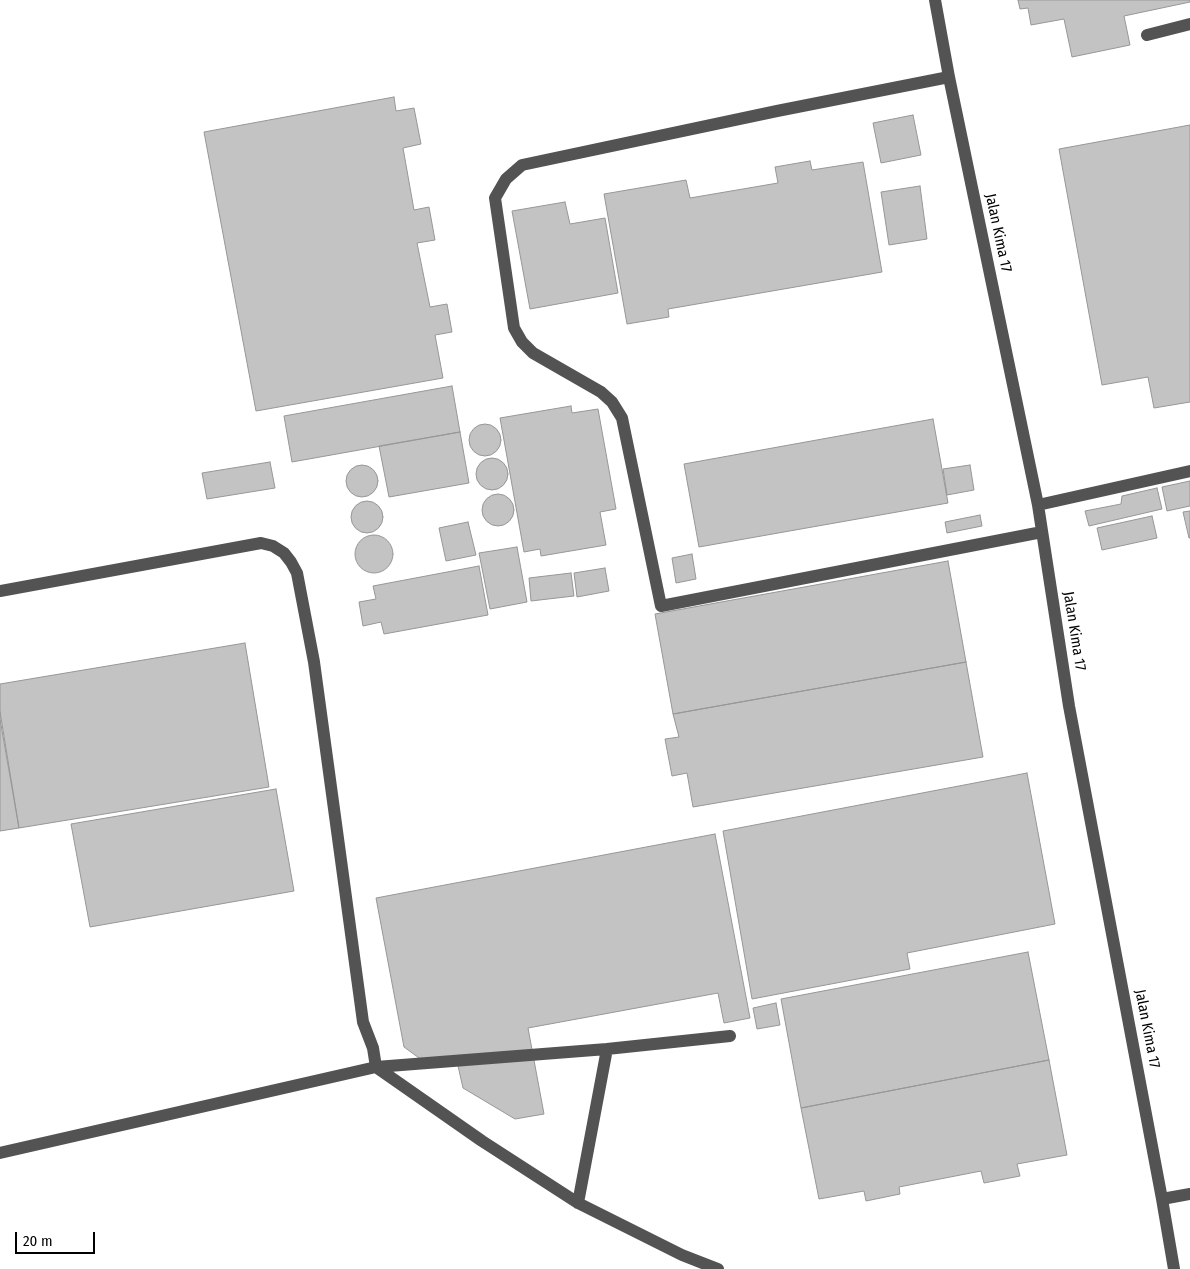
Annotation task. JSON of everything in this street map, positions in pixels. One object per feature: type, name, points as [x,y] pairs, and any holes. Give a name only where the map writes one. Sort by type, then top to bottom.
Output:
[{"type":"street","name":"Jalan Kima 17","points":[[935,0],[949,77],[1038,505],[1069,706],[1174,1269]]},
{"type":"street","points":[[1147,35],[1190,24]]},
{"type":"street","points":[[949,77],[522,165],[506,180],[495,198],[514,328],[522,342],[533,354],[601,392],[612,402],[622,418],[661,606],[1042,532]]},
{"type":"street","points":[[1038,505],[1190,471]]},
{"type":"street","points":[[0,591],[262,542],[284,553],[297,573],[314,662],[363,1022],[373,1048],[376,1067],[482,1141],[578,1203],[682,1255],[718,1269]]},
{"type":"street","points":[[0,1153],[376,1067],[606,1050],[730,1036]]},
{"type":"street","points":[[578,1203],[606,1050]]},
{"type":"street","points":[[1162,1199],[1190,1194]]},
{"type":"building","points":[[1018,0],[1190,0],[1190,2],[1124,16],[1130,45],[1072,57],[1064,19],[1031,25],[1028,8],[1020,9]]},
{"type":"building","points":[[394,97],[396,111],[414,108],[421,144],[403,148],[414,210],[429,207],[435,240],[417,243],[430,307],[447,304],[452,332],[435,335],[443,378],[256,411],[204,132]]},
{"type":"building","points":[[913,115],[921,155],[881,163],[873,123]]},
{"type":"building","points":[[1190,125],[1190,402],[1154,408],[1148,377],[1102,385],[1059,149]]},
{"type":"building","points":[[810,161],[812,170],[863,162],[882,272],[668,309],[669,317],[627,324],[604,194],[686,180],[690,198],[778,183],[775,167]]},
{"type":"building","points":[[920,186],[927,239],[889,245],[881,192]]},
{"type":"building","points":[[565,202],[570,224],[605,218],[618,293],[530,309],[512,211]]},
{"type":"building","points":[[452,386],[460,432],[292,462],[284,416]]},
{"type":"building","points":[[571,406],[572,413],[598,409],[616,509],[600,512],[606,545],[541,556],[540,549],[524,552],[500,418]]},
{"type":"building","points":[[933,419],[948,503],[699,547],[684,464]]},
{"type":"building","points":[[485,424],[491,425],[496,429],[500,434],[500,446],[496,451],[491,455],[485,456],[479,455],[474,451],[470,446],[469,440],[470,434],[474,429],[479,425]]},
{"type":"building","points":[[460,432],[469,483],[389,497],[379,446]]},
{"type":"building","points":[[492,458],[498,459],[503,463],[507,468],[507,480],[503,485],[498,489],[492,490],[486,489],[481,485],[477,480],[476,474],[477,468],[481,463],[486,459]]},
{"type":"building","points":[[270,462],[275,488],[207,499],[202,473]]},
{"type":"building","points":[[362,465],[374,469],[378,481],[374,493],[362,497],[350,493],[346,481],[350,469]]},
{"type":"building","points":[[970,465],[974,490],[947,495],[943,469]]},
{"type":"building","points":[[1190,481],[1190,506],[1167,511],[1162,487]]},
{"type":"building","points":[[1157,488],[1162,509],[1089,526],[1085,511],[1121,504],[1122,496]]},
{"type":"building","points":[[498,494],[509,499],[514,510],[509,521],[498,526],[487,521],[482,510],[487,499]]},
{"type":"building","points":[[367,501],[378,506],[383,517],[378,528],[367,533],[356,528],[351,517],[356,506]]},
{"type":"building","points":[[1190,511],[1190,538],[1189,538],[1183,512]]},
{"type":"building","points":[[980,515],[982,526],[947,533],[945,522]]},
{"type":"building","points":[[1152,516],[1157,538],[1102,550],[1097,528]]},
{"type":"building","points":[[468,522],[476,555],[446,561],[439,528]]},
{"type":"building","points":[[374,535],[387,541],[393,554],[387,567],[374,573],[361,567],[355,554],[361,541]]},
{"type":"building","points":[[517,547],[527,602],[490,609],[479,553]]},
{"type":"building","points":[[692,554],[696,579],[676,583],[672,558]]},
{"type":"building","points":[[948,561],[966,662],[673,714],[655,614]]},
{"type":"building","points":[[479,566],[488,615],[384,634],[381,622],[363,626],[359,602],[376,599],[373,586]]},
{"type":"building","points":[[605,568],[609,591],[577,597],[574,573]]},
{"type":"building","points":[[571,573],[574,596],[531,601],[529,578]]},
{"type":"building","points":[[245,643],[269,787],[19,828],[0,719],[0,684]]},
{"type":"building","points":[[966,662],[983,757],[693,807],[687,773],[672,776],[665,739],[679,737],[673,714]]},
{"type":"building","points":[[0,712],[19,828],[0,831]]},
{"type":"building","points":[[1027,773],[1055,924],[907,953],[910,969],[752,999],[723,831]]},
{"type":"building","points":[[276,789],[294,891],[90,927],[71,824]]},
{"type":"building","points":[[715,834],[750,1018],[724,1023],[718,993],[528,1028],[544,1114],[515,1119],[463,1088],[456,1057],[426,1063],[404,1047],[376,898]]},
{"type":"building","points":[[1028,952],[1049,1060],[801,1108],[781,999]]},
{"type":"building","points":[[776,1003],[780,1025],[757,1029],[753,1008]]},
{"type":"building","points":[[1049,1060],[1067,1155],[1017,1164],[1020,1176],[984,1183],[981,1171],[899,1187],[900,1194],[866,1201],[864,1191],[819,1199],[801,1108]]}]
